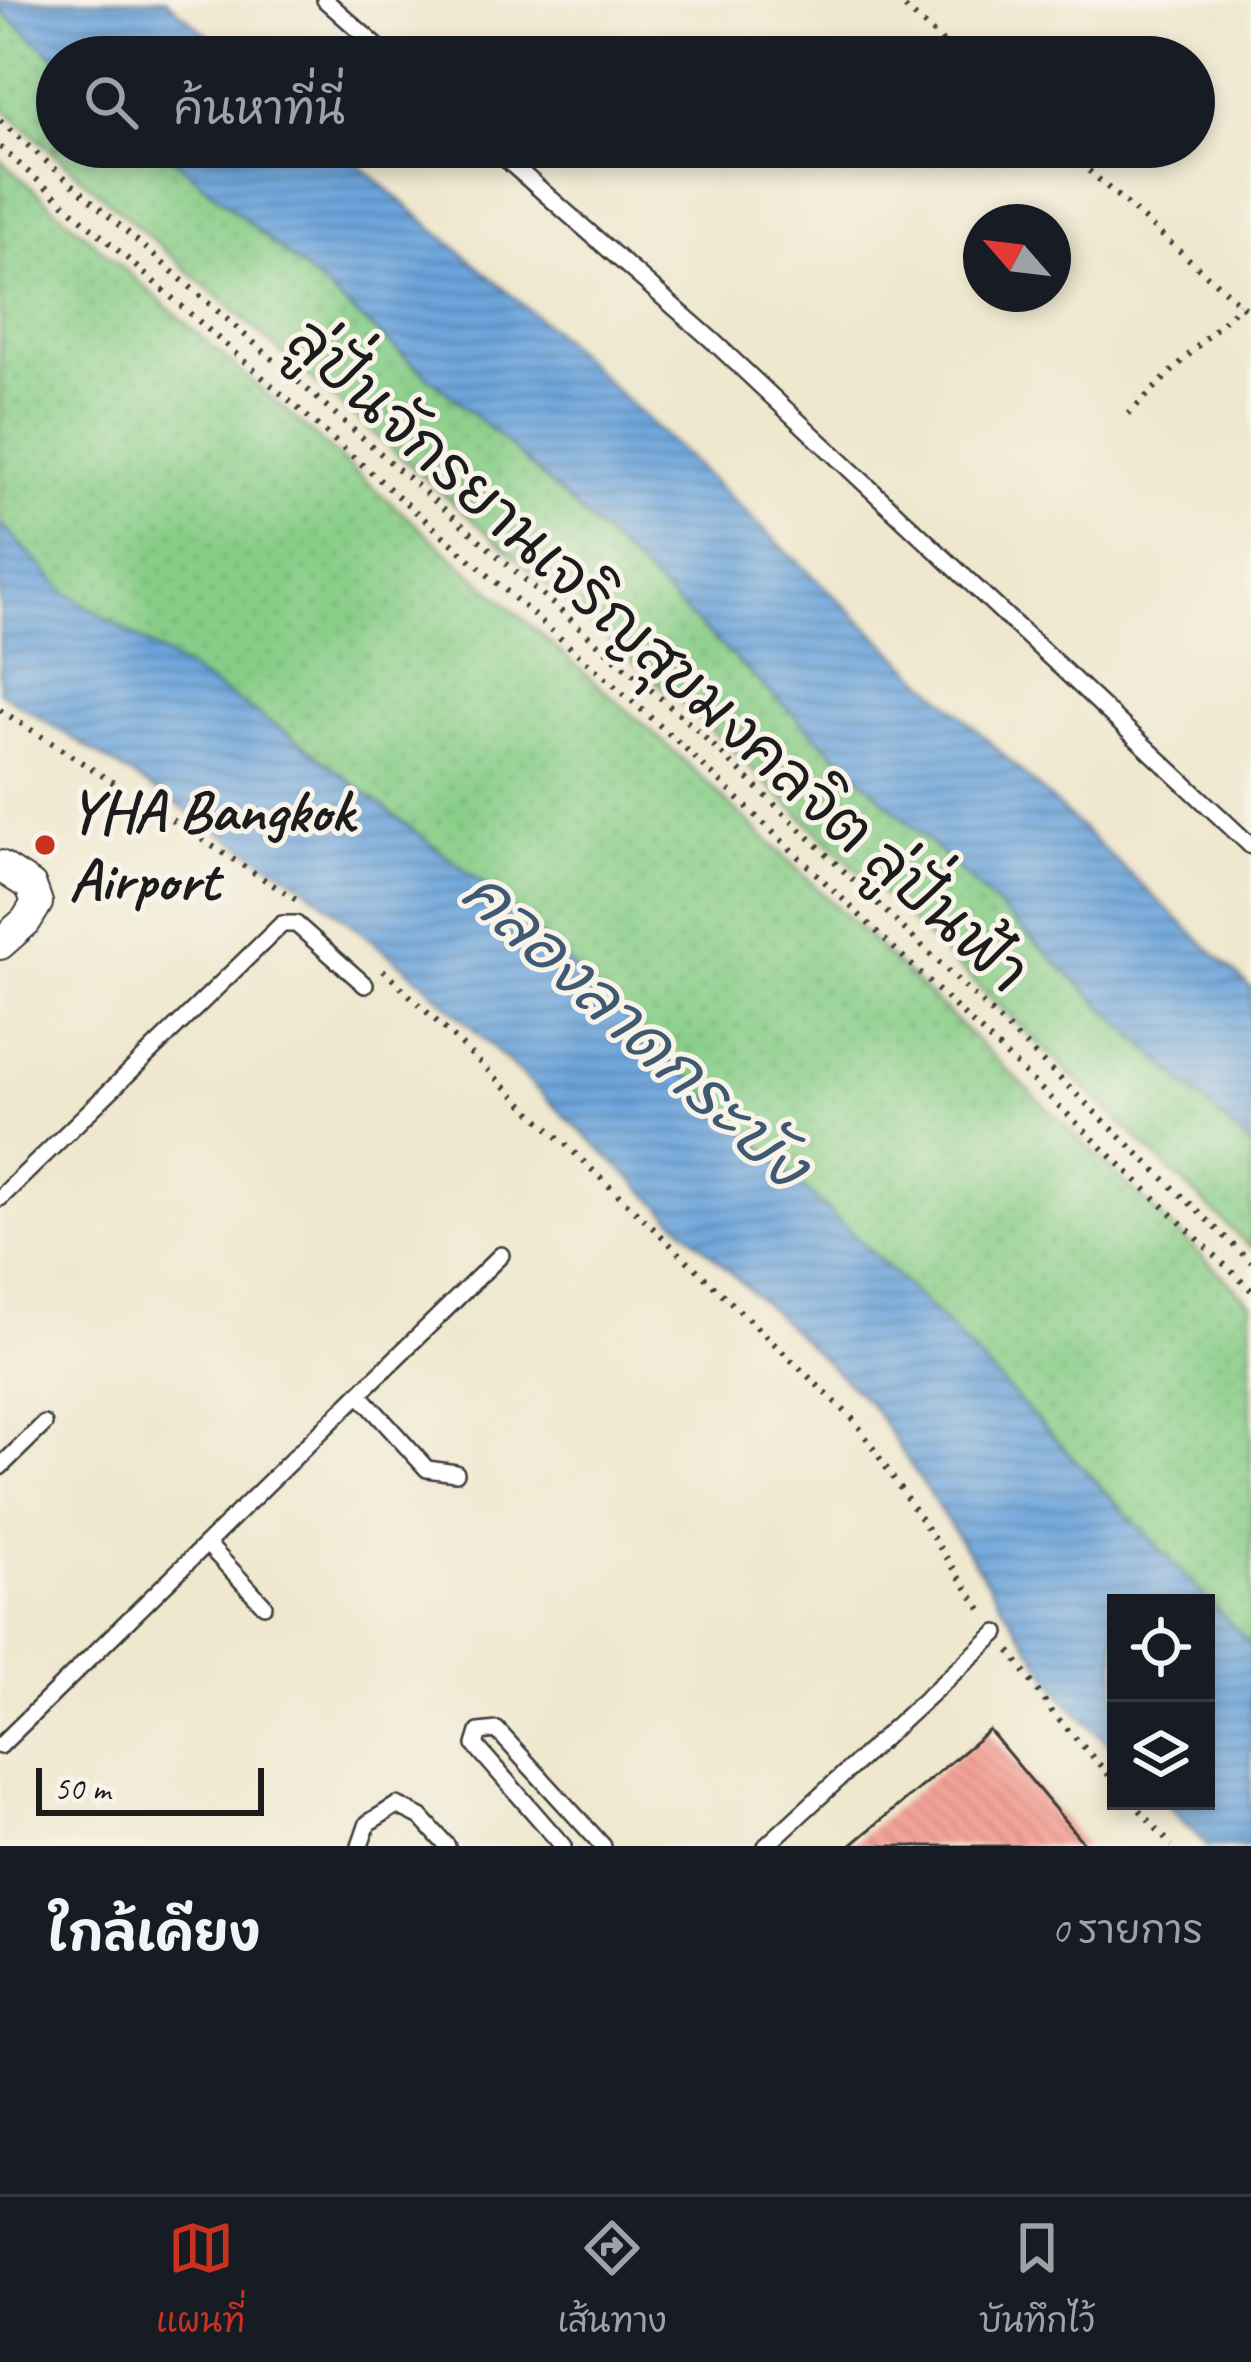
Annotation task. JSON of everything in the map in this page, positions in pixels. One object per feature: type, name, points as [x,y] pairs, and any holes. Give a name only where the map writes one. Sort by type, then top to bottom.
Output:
[{"type":"street","points":[[0,866],[31,886],[37,903],[26,921],[0,944]]},
{"type":"lane","points":[[325,0],[365,36]]},
{"type":"lane","points":[[516,168],[714,342],[1251,846]]},
{"type":"lane","points":[[0,1198],[282,924],[296,924],[365,985]]},
{"type":"lane","points":[[0,1747],[501,1255]]},
{"type":"lane","points":[[360,1395],[427,1469],[456,1473]]},
{"type":"lane","points":[[0,1467],[44,1424]]},
{"type":"lane","points":[[207,1544],[264,1605]]},
{"type":"lane","points":[[766,1846],[997,1633]]},
{"type":"lane","points":[[563,1846],[475,1745],[479,1732],[497,1730],[603,1846]]},
{"type":"lane","points":[[360,1846],[368,1823],[397,1805],[422,1817],[447,1846]]},
{"type":"path","points":[[896,0],[936,36]]},
{"type":"path","name":"ลู่ปั่นจักรยานเจริญสุขมงคลจิต ลู่ปั่นฟ้า","points":[[0,121],[36,152]]},
{"type":"path","points":[[0,147],[683,746],[1251,1291]]},
{"type":"path","name":"ลู่ปั่นจักรยานเจริญสุขมงคลจิต ลู่ปั่นฟ้า","points":[[54,168],[698,730],[1251,1262]]},
{"type":"path","points":[[1086,168],[1251,314]]},
{"type":"path","points":[[1127,414],[1240,305]]},
{"type":"path","points":[[0,710],[272,880],[304,906]]},
{"type":"path","points":[[369,959],[855,1420],[1053,1713],[1107,1774]]},
{"type":"path","points":[[1140,1810],[1172,1846]]},
{"type":"green space","points":[[0,10],[36,41],[36,138],[0,106]]},
{"type":"green space","points":[[0,160],[676,753],[1251,1303],[1251,1645],[1215,1607],[1215,1594],[1202,1594],[937,1315],[500,897],[289,734],[67,593],[0,522]]},
{"type":"green space","points":[[71,168],[185,168],[503,440],[1251,1146],[1251,1248],[703,722]]},
{"type":"water","points":[[0,0],[167,0],[209,36],[36,36],[36,41],[0,10]]},
{"type":"water","points":[[185,168],[363,168],[552,330],[1251,988],[1251,1146],[503,440]]},
{"type":"water","name":"คลองลาดกระบัง","points":[[0,522],[67,593],[289,734],[500,897],[937,1315],[1202,1594],[1107,1594],[1107,1743],[1062,1696],[871,1405],[421,980],[302,884],[0,692]]},
{"type":"water","points":[[1215,1607],[1251,1645],[1251,1846],[1207,1846],[1173,1810],[1215,1810]]},
{"type":"building","points":[[989,1730],[1086,1846],[850,1846]]},
{"type":"place","name":"YHA Bangkok Airport","points":[[45,845]]}]
